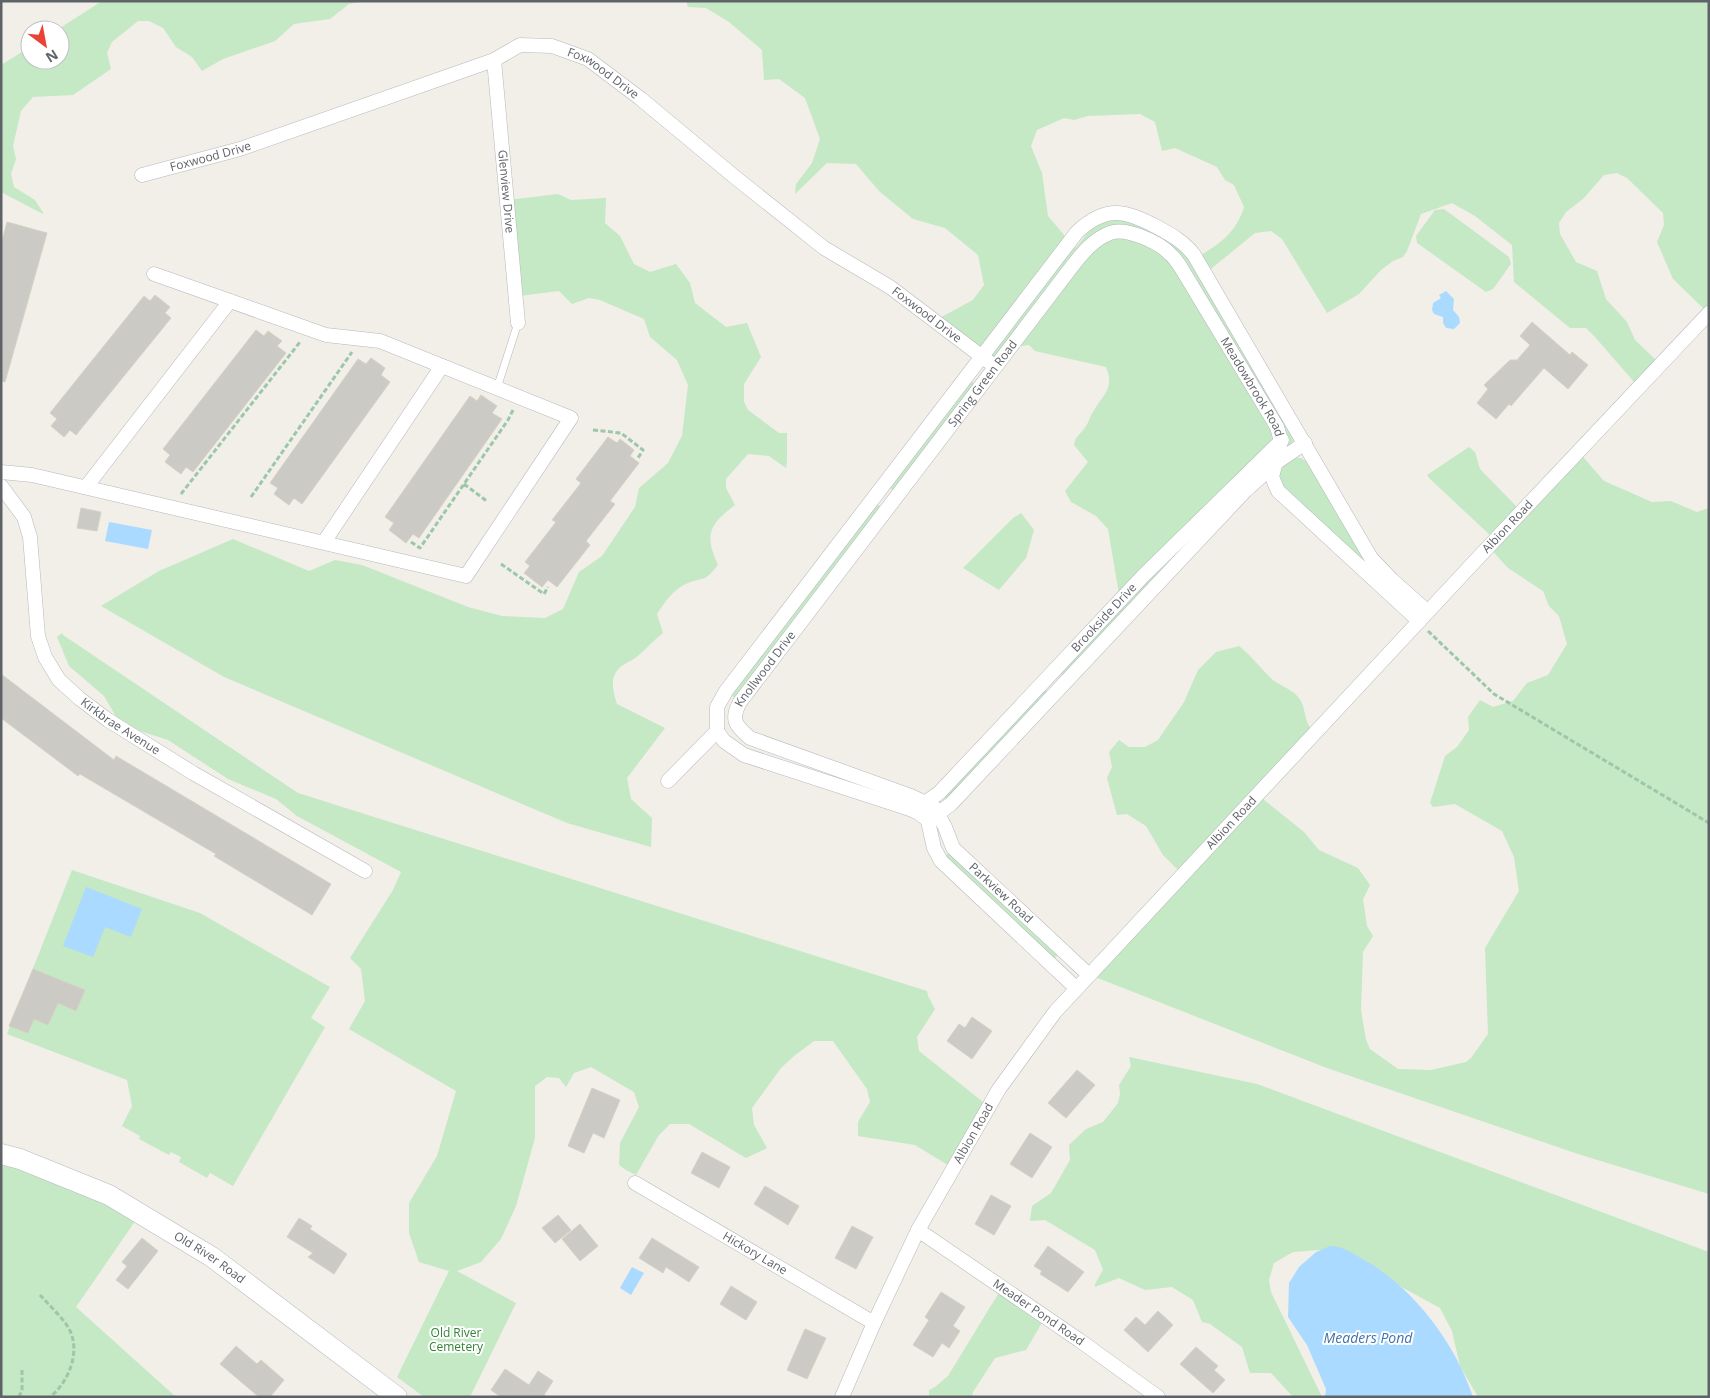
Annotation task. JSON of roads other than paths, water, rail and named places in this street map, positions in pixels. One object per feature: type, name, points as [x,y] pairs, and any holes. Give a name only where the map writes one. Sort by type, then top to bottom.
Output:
[{"type":"main road","name":"Old River Road","points":[[1,1154],[20,1159],[109,1195],[212,1258],[397,1397]]},
{"type":"street","name":"Foxwood Drive","points":[[142,175],[240,149],[494,60],[520,45],[552,46],[588,59],[641,99],[824,248],[890,286],[996,367]]},
{"type":"street","name":"Glenview Drive","points":[[494,60],[518,323]]},
{"type":"street","name":"Meadowbrook Road","points":[[982,357],[1067,244],[1086,224],[1096,218],[1112,213],[1125,213],[1140,218],[1184,243],[1197,260],[1371,558],[1423,616]]},
{"type":"street","name":"Meadowbrook Road","points":[[1082,253],[1097,239],[1112,232],[1124,232],[1140,236],[1155,242],[1170,253],[1185,274],[1277,427],[1281,440],[1272,477],[1278,491],[1423,616]]},
{"type":"street","points":[[1067,244],[1082,253]]},
{"type":"street","name":"Spring Green Road","points":[[894,500],[1082,253]]},
{"type":"street","points":[[1,472],[32,475],[466,576],[571,418],[380,341],[326,335],[154,274]]},
{"type":"street","points":[[86,488],[230,301]]},
{"type":"street","name":"Albion Road","points":[[842,1397],[874,1323],[918,1230],[1000,1088],[1055,1012],[1423,616],[1709,313]]},
{"type":"street","name":"Spring Green Road","points":[[718,731],[717,707],[726,691],[982,357]]},
{"type":"street","points":[[324,542],[442,366]]},
{"type":"street","name":"Brookside Drive","points":[[921,807],[940,793],[1143,576],[1281,440],[1297,430]]},
{"type":"street","name":"Brookside Drive","points":[[933,817],[951,804],[1245,492],[1277,462],[1305,443]]},
{"type":"street","name":"Kirkbrae Avenue","points":[[1,486],[24,518],[30,537],[38,636],[45,657],[59,680],[108,720],[193,773],[365,871]]},
{"type":"street","points":[[879,490],[894,500]]},
{"type":"street","name":"Knollwood Drive","points":[[894,500],[740,702],[734,711],[735,721],[750,738],[921,807],[933,817]]},
{"type":"street","points":[[668,781],[718,731]]},
{"type":"street","name":"Knollwood Drive","points":[[718,731],[724,741],[744,755],[921,807]]},
{"type":"street","name":"Parkview Road","points":[[933,817],[953,848],[1089,975]]},
{"type":"street","name":"Parkview Road","points":[[933,817],[934,848],[941,861],[1076,988]]},
{"type":"street","name":"Hickory Lane","points":[[635,1183],[874,1323]]},
{"type":"street","name":"Meader Pond Road","points":[[918,1230],[1079,1340],[1158,1397]]},
{"type":"lane","points":[[497,388],[518,323]]},
{"type":"water","points":[[1446,291],[1454,299],[1453,310],[1459,317],[1460,323],[1454,329],[1446,328],[1443,323],[1443,317],[1434,314],[1432,310],[1433,303],[1441,298],[1439,295]]},
{"type":"water","points":[[109,522],[152,530],[148,549],[105,541]]},
{"type":"water","points":[[86,887],[142,909],[131,937],[105,927],[93,957],[63,946]]},
{"type":"water","name":"Meaders Pond","points":[[1330,1246],[1346,1250],[1380,1270],[1414,1300],[1443,1336],[1465,1376],[1473,1397],[1325,1397],[1326,1389],[1307,1345],[1288,1317],[1289,1283],[1299,1267],[1316,1252]]},
{"type":"water","points":[[632,1267],[644,1273],[631,1295],[620,1288]]},
{"type":"park label","name":"Old River Cemetery","points":[[456,1340]]}]
